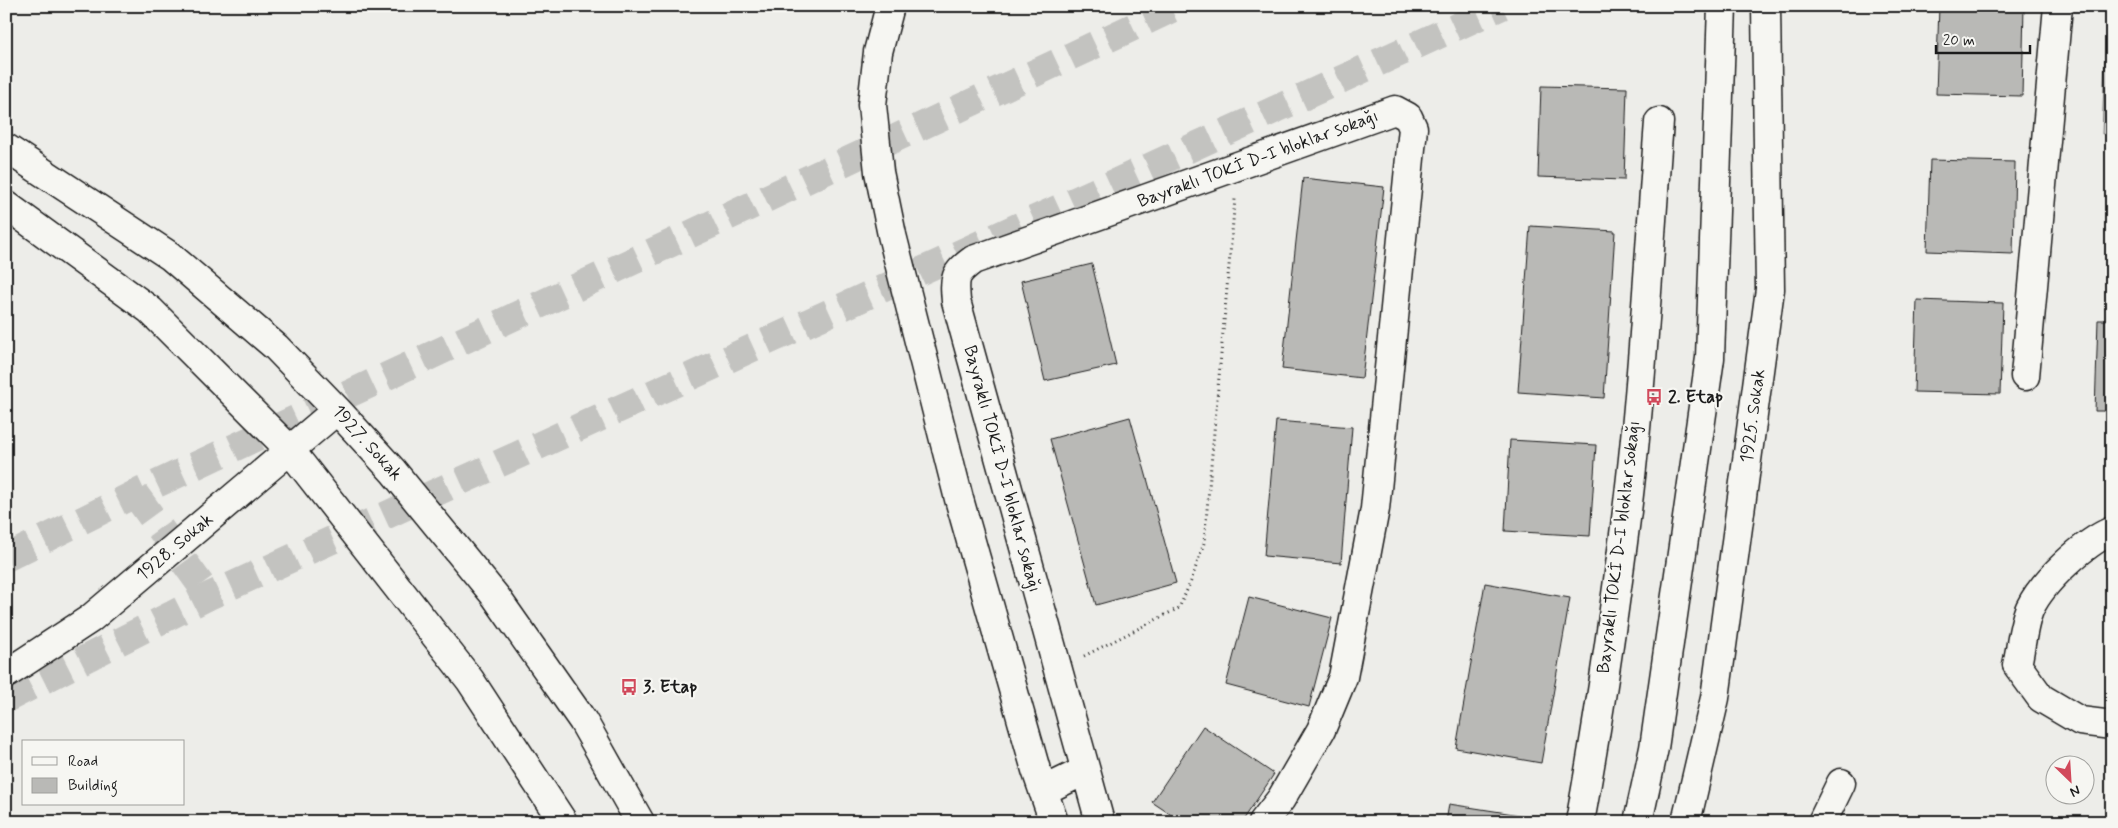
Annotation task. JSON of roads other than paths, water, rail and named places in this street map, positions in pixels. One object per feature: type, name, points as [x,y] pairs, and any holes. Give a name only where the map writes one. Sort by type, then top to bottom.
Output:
[{"type":"street","points":[[890,6],[878,52],[872,105],[879,172],[892,235],[957,490],[1043,791],[1054,822]]},
{"type":"street","points":[[1638,822],[1654,748],[1710,358],[1722,6]]},
{"type":"street","name":"1925. Sokak","points":[[1686,822],[1715,698],[1770,289],[1766,6]]},
{"type":"street","points":[[2025,376],[2058,6]]},
{"type":"street","name":"Bayraklı TOKİ D-I bloklar sokağı","points":[[1100,822],[1084,771],[956,301],[954,280],[962,269],[973,260],[1395,110],[1408,117],[1413,128],[1375,509],[1343,677],[1321,730],[1282,799],[1263,822]]},
{"type":"street","name":"Bayraklı TOKİ D-I bloklar sokağı","points":[[1580,822],[1592,760],[1627,510],[1642,356],[1659,122]]},
{"type":"street","name":"1927. Sokak","points":[[6,148],[170,256],[276,347],[337,410],[393,471],[496,598],[583,721],[640,822]]},
{"type":"street","points":[[6,205],[150,310],[290,450],[470,680],[564,822]]},
{"type":"street","name":"1928. Sokak","points":[[6,674],[90,619],[337,410]]},
{"type":"street","points":[[2112,531],[2075,556],[2048,580],[2030,609],[2017,665],[2041,698],[2080,721],[2112,725]]},
{"type":"street","points":[[1043,791],[1084,771]]},
{"type":"street","points":[[1822,822],[1841,784]]},
{"type":"tunnel","points":[[6,558],[135,494],[1178,6]]},
{"type":"tunnel","points":[[6,699],[209,596],[1502,6]]},
{"type":"tunnel","points":[[135,494],[209,596]]},
{"type":"place","name":"2. Etap","points":[[1654,397]]},
{"type":"place","name":"3. Etap","points":[[629,687]]}]
